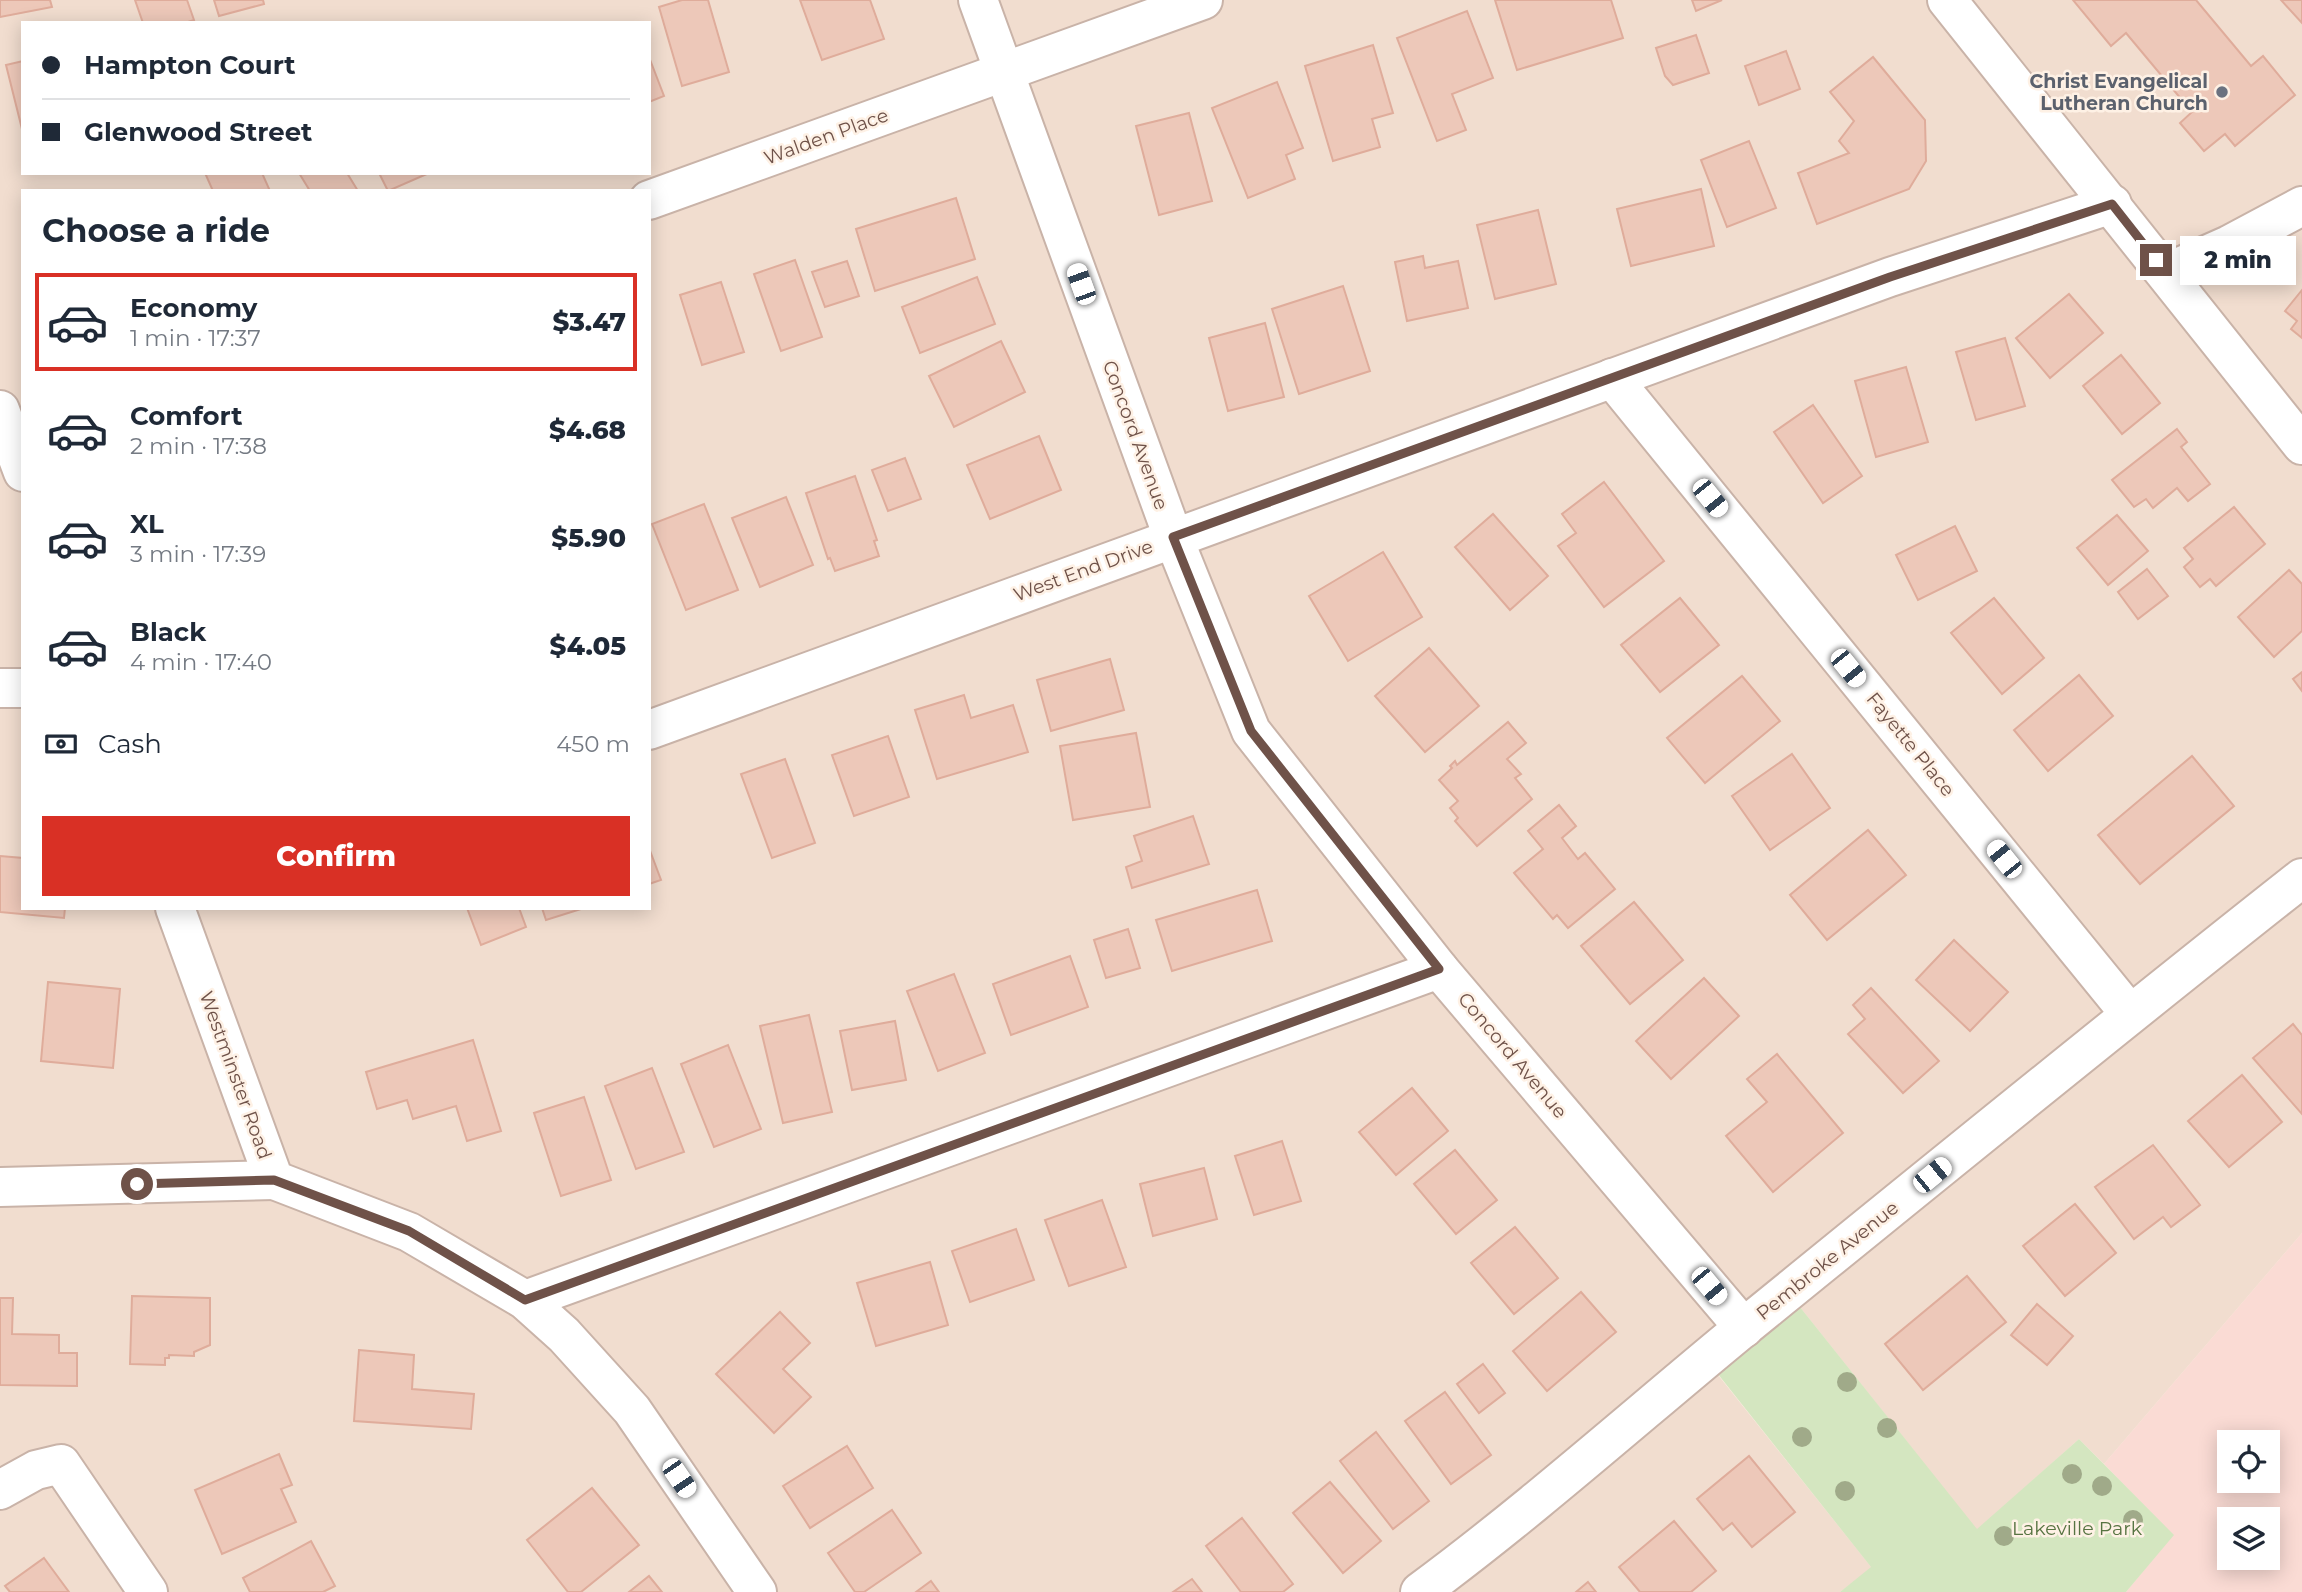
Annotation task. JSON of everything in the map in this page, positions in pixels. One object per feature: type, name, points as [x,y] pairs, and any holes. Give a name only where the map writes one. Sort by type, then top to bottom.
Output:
[{"type":"street","name":"Concord Avenue","points":[[978,0],[1173,537],[1251,731],[1439,969],[1744,1328]]},
{"type":"street","name":"Walden Place","points":[[651,199],[1203,0]]},
{"type":"street","points":[[1947,0],[2302,444]]},
{"type":"street","name":"West End Drive","points":[[651,729],[1890,277],[2112,204]]},
{"type":"street","points":[[2166,273],[2229,245],[2302,205]]},
{"type":"street","name":"Fayette Place","points":[[1612,378],[2130,1014]]},
{"type":"street","points":[[0,410],[21,467]]},
{"type":"street","points":[[0,688],[21,688]]},
{"type":"street","name":"Pembroke Avenue","points":[[1420,1592],[1471,1554],[1744,1328],[2130,1014],[2302,878]]},
{"type":"street","name":"Westminster Road","points":[[176,910],[274,1180],[409,1231],[525,1300],[564,1335],[632,1410],[757,1592]]},
{"type":"street","points":[[525,1300],[1439,969]]},
{"type":"street","points":[[0,1187],[274,1180]]},
{"type":"street","points":[[0,1490],[36,1470],[61,1464],[148,1592]]},
{"type":"shaded area","points":[[0,0],[2302,0],[2302,1233],[2104,1464],[2079,1439],[1977,1530],[1788,1292],[1706,1360],[1872,1568],[1840,1592],[0,1592]]},
{"type":"shaded area","points":[[2302,1233],[2302,1592],[2126,1592],[2173,1535],[2104,1464]]},
{"type":"green space","name":"Lakeville Park","points":[[1788,1292],[1977,1529],[2079,1439],[2174,1535],[2126,1592],[1840,1592],[1871,1567],[1706,1359]]},
{"type":"building","points":[[0,0],[50,0],[52,7],[0,17]]},
{"type":"building","points":[[135,0],[187,0],[194,20],[191,21],[142,21]]},
{"type":"building","points":[[214,0],[263,0],[264,4],[219,16]]},
{"type":"building","points":[[682,0],[708,0],[729,72],[682,86],[659,7]]},
{"type":"building","points":[[800,0],[870,0],[884,39],[822,60]]},
{"type":"building","points":[[1495,0],[1611,0],[1623,38],[1517,70]]},
{"type":"building","points":[[1692,0],[1722,0],[1696,11]]},
{"type":"building","points":[[2073,0],[2196,0],[2251,66],[2263,56],[2295,95],[2235,146],[2225,134],[2204,151],[2180,123],[2192,112],[2126,33],[2111,46]]},
{"type":"building","points":[[2281,0],[2302,0],[2302,23]]},
{"type":"building","points":[[1467,11],[1493,78],[1452,94],[1466,130],[1437,141],[1397,38]]},
{"type":"building","points":[[1696,35],[1709,73],[1673,85],[1665,76],[1656,48]]},
{"type":"building","points":[[1373,45],[1393,113],[1372,119],[1380,147],[1333,161],[1305,66]]},
{"type":"building","points":[[1786,51],[1800,89],[1759,105],[1745,66]]},
{"type":"building","points":[[1873,57],[1925,120],[1926,161],[1909,189],[1817,224],[1798,173],[1849,153],[1839,141],[1854,121],[1830,92]]},
{"type":"building","points":[[21,61],[21,125],[6,65]]},
{"type":"building","points":[[651,62],[664,96],[651,101]]},
{"type":"building","points":[[1277,82],[1303,148],[1286,155],[1295,179],[1248,198],[1212,108]]},
{"type":"building","points":[[1189,113],[1212,201],[1159,215],[1136,126]]},
{"type":"building","points":[[1749,141],[1776,208],[1727,227],[1701,160]]},
{"type":"building","points":[[206,175],[263,175],[269,189],[212,189]]},
{"type":"building","points":[[300,175],[348,175],[357,189],[309,189]]},
{"type":"building","points":[[380,175],[424,175],[393,189],[387,189]]},
{"type":"building","points":[[1701,189],[1714,246],[1631,266],[1617,209]]},
{"type":"building","points":[[956,198],[975,259],[875,291],[856,229]]},
{"type":"building","points":[[1538,210],[1556,284],[1495,299],[1477,225]]},
{"type":"building","points":[[1423,256],[1425,268],[1458,261],[1468,308],[1407,321],[1395,262]]},
{"type":"building","points":[[795,260],[822,337],[781,351],[754,274]]},
{"type":"building","points":[[847,261],[859,296],[825,307],[812,272]]},
{"type":"building","points":[[977,277],[995,324],[920,353],[902,307]]},
{"type":"building","points":[[721,282],[744,352],[702,365],[680,295]]},
{"type":"building","points":[[1343,286],[1370,371],[1299,394],[1272,309]]},
{"type":"building","points":[[2302,290],[2302,338],[2291,329],[2297,321],[2285,311]]},
{"type":"building","points":[[2069,294],[2103,333],[2050,378],[2016,338]]},
{"type":"building","points":[[1265,323],[1284,397],[1228,411],[1209,338]]},
{"type":"building","points":[[2005,338],[2025,406],[1976,420],[1956,352]]},
{"type":"building","points":[[1001,341],[1025,392],[954,427],[929,376]]},
{"type":"building","points":[[2121,355],[2160,403],[2122,434],[2083,386]]},
{"type":"building","points":[[1906,367],[1928,442],[1876,457],[1855,381]]},
{"type":"building","points":[[1813,405],[1862,476],[1823,503],[1774,432]]},
{"type":"building","points":[[2177,429],[2187,442],[2181,447],[2210,484],[2188,501],[2177,488],[2153,508],[2146,499],[2134,507],[2112,480]]},
{"type":"building","points":[[1039,436],[1061,490],[990,519],[967,465]]},
{"type":"building","points":[[905,458],[921,499],[888,511],[872,470]]},
{"type":"building","points":[[855,476],[877,540],[874,541],[879,556],[835,571],[830,558],[828,559],[806,493]]},
{"type":"building","points":[[1604,482],[1664,561],[1604,607],[1558,546],[1576,533],[1562,514]]},
{"type":"building","points":[[786,497],[813,565],[760,587],[732,518]]},
{"type":"building","points":[[704,504],[738,590],[686,610],[652,524]]},
{"type":"building","points":[[2234,507],[2265,544],[2216,586],[2210,579],[2200,587],[2184,567],[2193,559],[2184,548]]},
{"type":"building","points":[[1493,514],[1548,576],[1510,610],[1455,547]]},
{"type":"building","points":[[2117,515],[2148,551],[2108,585],[2077,548]]},
{"type":"building","points":[[1955,526],[1977,571],[1918,600],[1896,555]]},
{"type":"building","points":[[1383,552],[1422,617],[1348,661],[1309,596]]},
{"type":"building","points":[[2147,569],[2168,596],[2138,619],[2118,592]]},
{"type":"building","points":[[2289,570],[2302,584],[2302,631],[2274,657],[2238,617]]},
{"type":"building","points":[[1680,598],[1719,645],[1660,692],[1621,645]]},
{"type":"building","points":[[1994,598],[2044,658],[2002,694],[1951,633]]},
{"type":"building","points":[[1429,648],[1479,706],[1425,752],[1375,696]]},
{"type":"building","points":[[1110,659],[1124,710],[1051,731],[1037,680]]},
{"type":"building","points":[[2302,672],[2302,691],[2293,679]]},
{"type":"building","points":[[2079,675],[2113,716],[2048,771],[2014,730]]},
{"type":"building","points":[[1742,676],[1780,721],[1705,783],[1667,738]]},
{"type":"building","points":[[964,695],[971,718],[1013,705],[1028,752],[937,779],[915,710]]},
{"type":"building","points":[[1508,722],[1526,743],[1507,759],[1521,774],[1515,778],[1532,799],[1477,846],[1455,821],[1458,818],[1450,808],[1458,801],[1439,780],[1452,768],[1450,766],[1455,761],[1457,765]]},
{"type":"building","points":[[1136,733],[1150,807],[1073,820],[1060,746]]},
{"type":"building","points":[[888,736],[909,797],[854,816],[832,755]]},
{"type":"building","points":[[1792,754],[1830,808],[1770,850],[1732,796]]},
{"type":"building","points":[[2192,756],[2234,806],[2140,884],[2098,835]]},
{"type":"building","points":[[785,759],[815,843],[772,858],[741,774]]},
{"type":"building","points":[[1559,805],[1576,826],[1562,838],[1578,859],[1585,853],[1615,889],[1568,928],[1557,915],[1553,919],[1514,873],[1543,849],[1528,831]]},
{"type":"building","points":[[1193,816],[1209,864],[1132,888],[1126,867],[1142,861],[1134,836]]},
{"type":"building","points":[[1868,830],[1906,875],[1827,940],[1790,895]]},
{"type":"building","points":[[651,853],[661,880],[651,883]]},
{"type":"building","points":[[0,856],[21,858],[21,910],[65,910],[64,918],[0,912]]},
{"type":"building","points":[[1257,890],[1272,941],[1172,971],[1156,920]]},
{"type":"building","points":[[1634,902],[1683,960],[1630,1004],[1581,946]]},
{"type":"building","points":[[468,910],[520,910],[526,927],[481,945]]},
{"type":"building","points":[[543,910],[578,910],[546,920]]},
{"type":"building","points":[[1128,929],[1140,968],[1106,978],[1094,940]]},
{"type":"building","points":[[1954,940],[2008,992],[1970,1031],[1916,980]]},
{"type":"building","points":[[1070,956],[1088,1007],[1011,1035],[993,984]]},
{"type":"building","points":[[954,974],[985,1053],[938,1071],[907,991]]},
{"type":"building","points":[[1704,978],[1739,1016],[1671,1079],[1636,1041]]},
{"type":"building","points":[[48,982],[120,989],[113,1068],[41,1061]]},
{"type":"building","points":[[1871,988],[1939,1061],[1903,1093],[1848,1034],[1865,1019],[1853,1005]]},
{"type":"building","points":[[809,1015],[832,1112],[783,1123],[760,1026]]},
{"type":"building","points":[[895,1021],[906,1080],[852,1090],[840,1031]]},
{"type":"building","points":[[2293,1024],[2302,1035],[2302,1114],[2253,1058]]},
{"type":"building","points":[[473,1040],[501,1131],[467,1141],[456,1106],[413,1119],[407,1100],[377,1109],[366,1072]]},
{"type":"building","points":[[728,1045],[761,1129],[714,1147],[681,1064]]},
{"type":"building","points":[[1777,1054],[1843,1133],[1773,1192],[1726,1136],[1767,1102],[1747,1079]]},
{"type":"building","points":[[652,1068],[684,1152],[636,1169],[605,1086]]},
{"type":"building","points":[[2242,1075],[2282,1122],[2229,1167],[2188,1121]]},
{"type":"building","points":[[1412,1088],[1448,1131],[1396,1175],[1359,1132]]},
{"type":"building","points":[[584,1097],[611,1180],[561,1196],[534,1113]]},
{"type":"building","points":[[1282,1141],[1301,1201],[1254,1215],[1235,1156]]},
{"type":"building","points":[[2153,1145],[2200,1205],[2171,1227],[2163,1217],[2134,1239],[2095,1187]]},
{"type":"building","points":[[1455,1150],[1497,1200],[1456,1234],[1414,1184]]},
{"type":"building","points":[[1204,1168],[1217,1219],[1153,1236],[1140,1184]]},
{"type":"building","points":[[1102,1200],[1126,1267],[1069,1286],[1045,1220]]},
{"type":"building","points":[[2075,1204],[2116,1253],[2065,1296],[2023,1246]]},
{"type":"building","points":[[1515,1227],[1558,1278],[1514,1314],[1471,1263]]},
{"type":"building","points":[[1016,1229],[1034,1280],[970,1302],[952,1251]]},
{"type":"building","points":[[930,1262],[948,1325],[876,1346],[857,1283]]},
{"type":"building","points":[[1967,1276],[2006,1322],[1923,1390],[1885,1344]]},
{"type":"building","points":[[1581,1292],[1616,1332],[1547,1391],[1513,1351]]},
{"type":"building","points":[[132,1296],[210,1298],[210,1345],[194,1352],[194,1356],[169,1355],[169,1358],[165,1358],[165,1365],[130,1364]]},
{"type":"building","points":[[0,1298],[13,1298],[12,1334],[59,1335],[59,1353],[77,1353],[77,1386],[0,1385]]},
{"type":"building","points":[[2037,1304],[2073,1336],[2047,1365],[2011,1335]]},
{"type":"building","points":[[780,1312],[810,1343],[783,1369],[811,1397],[774,1433],[716,1374]]},
{"type":"building","points":[[359,1350],[414,1355],[412,1389],[474,1394],[471,1429],[354,1421]]},
{"type":"building","points":[[1483,1364],[1505,1393],[1479,1413],[1457,1384]]},
{"type":"building","points":[[1445,1392],[1491,1455],[1451,1484],[1405,1421]]},
{"type":"building","points":[[1376,1432],[1429,1501],[1393,1529],[1340,1461]]},
{"type":"building","points":[[847,1446],[873,1488],[810,1528],[783,1486]]},
{"type":"building","points":[[279,1454],[292,1485],[281,1489],[296,1522],[222,1554],[195,1490]]},
{"type":"building","points":[[1749,1456],[1795,1512],[1752,1547],[1732,1523],[1723,1530],[1697,1499]]},
{"type":"building","points":[[1330,1482],[1381,1541],[1343,1573],[1293,1513]]},
{"type":"building","points":[[592,1488],[639,1545],[581,1592],[568,1592],[527,1540]]},
{"type":"building","points":[[892,1510],[921,1553],[864,1592],[855,1592],[828,1553]]},
{"type":"building","points":[[1242,1518],[1293,1584],[1283,1592],[1241,1592],[1206,1546]]},
{"type":"building","points":[[1674,1521],[1716,1571],[1691,1592],[1640,1592],[1619,1567]]},
{"type":"building","points":[[311,1541],[335,1586],[323,1592],[250,1592],[243,1578]]},
{"type":"building","points":[[44,1558],[69,1592],[10,1592],[5,1586]]},
{"type":"building","points":[[649,1576],[662,1592],[629,1592]]},
{"type":"building","points":[[1192,1579],[1202,1592],[1173,1592]]},
{"type":"building","points":[[931,1581],[939,1592],[916,1592]]},
{"type":"building","points":[[1588,1582],[1596,1592],[1576,1592]]},
{"type":"place","name":"Christ Evangelical Lutheran Church","points":[[2222,92]]},
{"type":"route","points":[[137,1184],[274,1180],[409,1231],[525,1300],[1439,969],[1251,731],[1173,537],[1890,277],[2112,204],[2156,260]]}]
